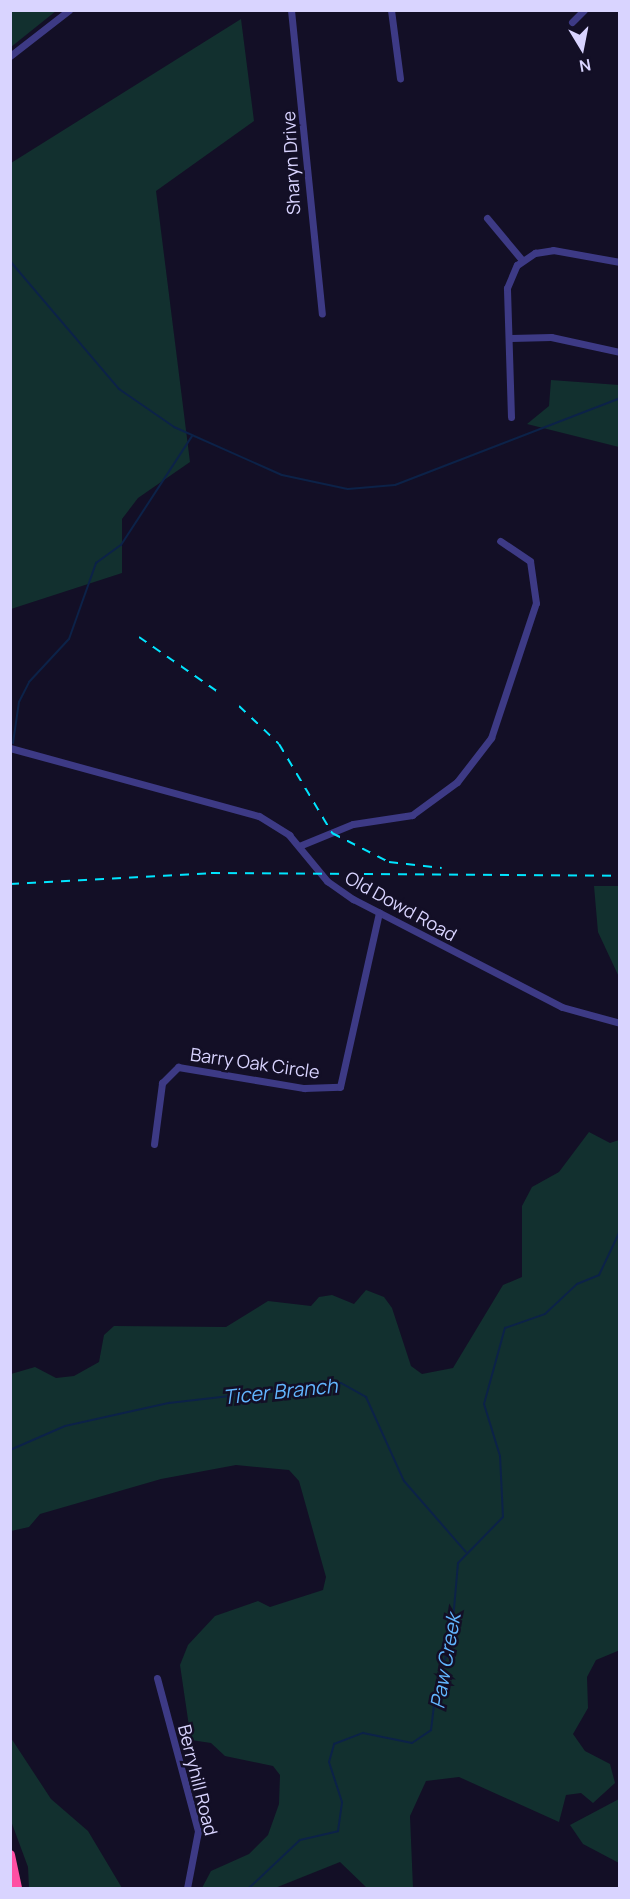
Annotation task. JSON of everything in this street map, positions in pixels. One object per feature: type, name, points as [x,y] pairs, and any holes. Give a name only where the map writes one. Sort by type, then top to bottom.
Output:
[{"type":"highway","points":[[10,1856],[17,1888]]},
{"type":"street","points":[[10,56],[69,10]]},
{"type":"street","name":"Sharyn Drive","points":[[291,10],[322,313]]},
{"type":"street","points":[[391,10],[400,78]]},
{"type":"street","points":[[572,22],[584,10]]},
{"type":"street","points":[[487,218],[522,260]]},
{"type":"street","points":[[511,417],[511,338],[507,288],[522,260],[553,250],[620,262]]},
{"type":"street","points":[[511,338],[551,337],[620,352]]},
{"type":"street","points":[[299,846],[352,824],[412,815],[458,782],[491,738],[536,603],[530,561],[500,541]]},
{"type":"street","name":"Old Dowd Road","points":[[10,748],[249,813],[275,824],[299,846],[334,887],[562,1007],[620,1023]]},
{"type":"street","name":"Barry Oak Circle","points":[[154,1144],[162,1083],[178,1067],[304,1088],[340,1087],[379,912]]},
{"type":"street","name":"Berryhill Road","points":[[157,1678],[198,1831],[187,1888]]},
{"type":"green space","points":[[11,10],[56,10],[56,11],[11,47]]},
{"type":"green space","points":[[241,19],[254,121],[156,191],[190,462],[138,498],[122,519],[122,573],[11,609],[11,163]]},
{"type":"green space","points":[[551,380],[619,385],[619,447],[527,424],[549,406]]},
{"type":"green space","points":[[594,886],[619,886],[619,977],[598,932]]},
{"type":"green space","points":[[589,1132],[610,1143],[619,1140],[620,1650],[596,1660],[587,1677],[588,1708],[573,1734],[585,1751],[610,1764],[615,1783],[593,1803],[581,1793],[566,1795],[559,1822],[459,1777],[426,1781],[410,1816],[413,1888],[367,1888],[340,1862],[275,1888],[202,1888],[211,1871],[249,1854],[268,1835],[279,1804],[280,1775],[273,1766],[225,1756],[211,1743],[191,1740],[180,1665],[188,1645],[215,1616],[258,1601],[270,1607],[323,1590],[326,1577],[299,1481],[289,1470],[236,1465],[161,1479],[40,1514],[29,1527],[11,1531],[11,1374],[35,1367],[56,1378],[74,1376],[99,1362],[104,1335],[114,1326],[226,1327],[268,1301],[311,1306],[319,1297],[332,1295],[354,1304],[366,1290],[384,1297],[392,1308],[411,1366],[422,1374],[453,1368],[503,1285],[522,1277],[522,1206],[532,1187],[559,1172]]},
{"type":"green space","points":[[11,1738],[51,1799],[88,1831],[122,1888],[29,1888],[28,1867],[11,1821]]},
{"type":"green space","points":[[619,1799],[619,1863],[583,1844],[570,1825]]},
{"type":"waterway","points":[[10,261],[119,389],[174,427],[282,475],[348,489],[395,485],[620,398]]},
{"type":"waterway","points":[[13,743],[19,702],[29,682],[69,639],[96,563],[121,545],[192,436]]},
{"type":"waterway","name":"Paw Creek","points":[[249,1888],[300,1840],[338,1831],[342,1802],[329,1762],[334,1744],[363,1733],[412,1743],[431,1730],[437,1681],[451,1643],[458,1563],[503,1517],[500,1456],[484,1404],[505,1328],[545,1314],[577,1284],[599,1275],[620,1231]]},
{"type":"waterway","name":"Ticer Branch","points":[[10,1450],[65,1426],[169,1403],[341,1383],[366,1397],[404,1481],[466,1552]]},
{"type":"railway","points":[[139,637],[221,694]]},
{"type":"railway","points":[[239,706],[279,744],[332,833],[389,862],[442,868]]},
{"type":"railway","points":[[10,884],[211,873],[620,876]]}]
